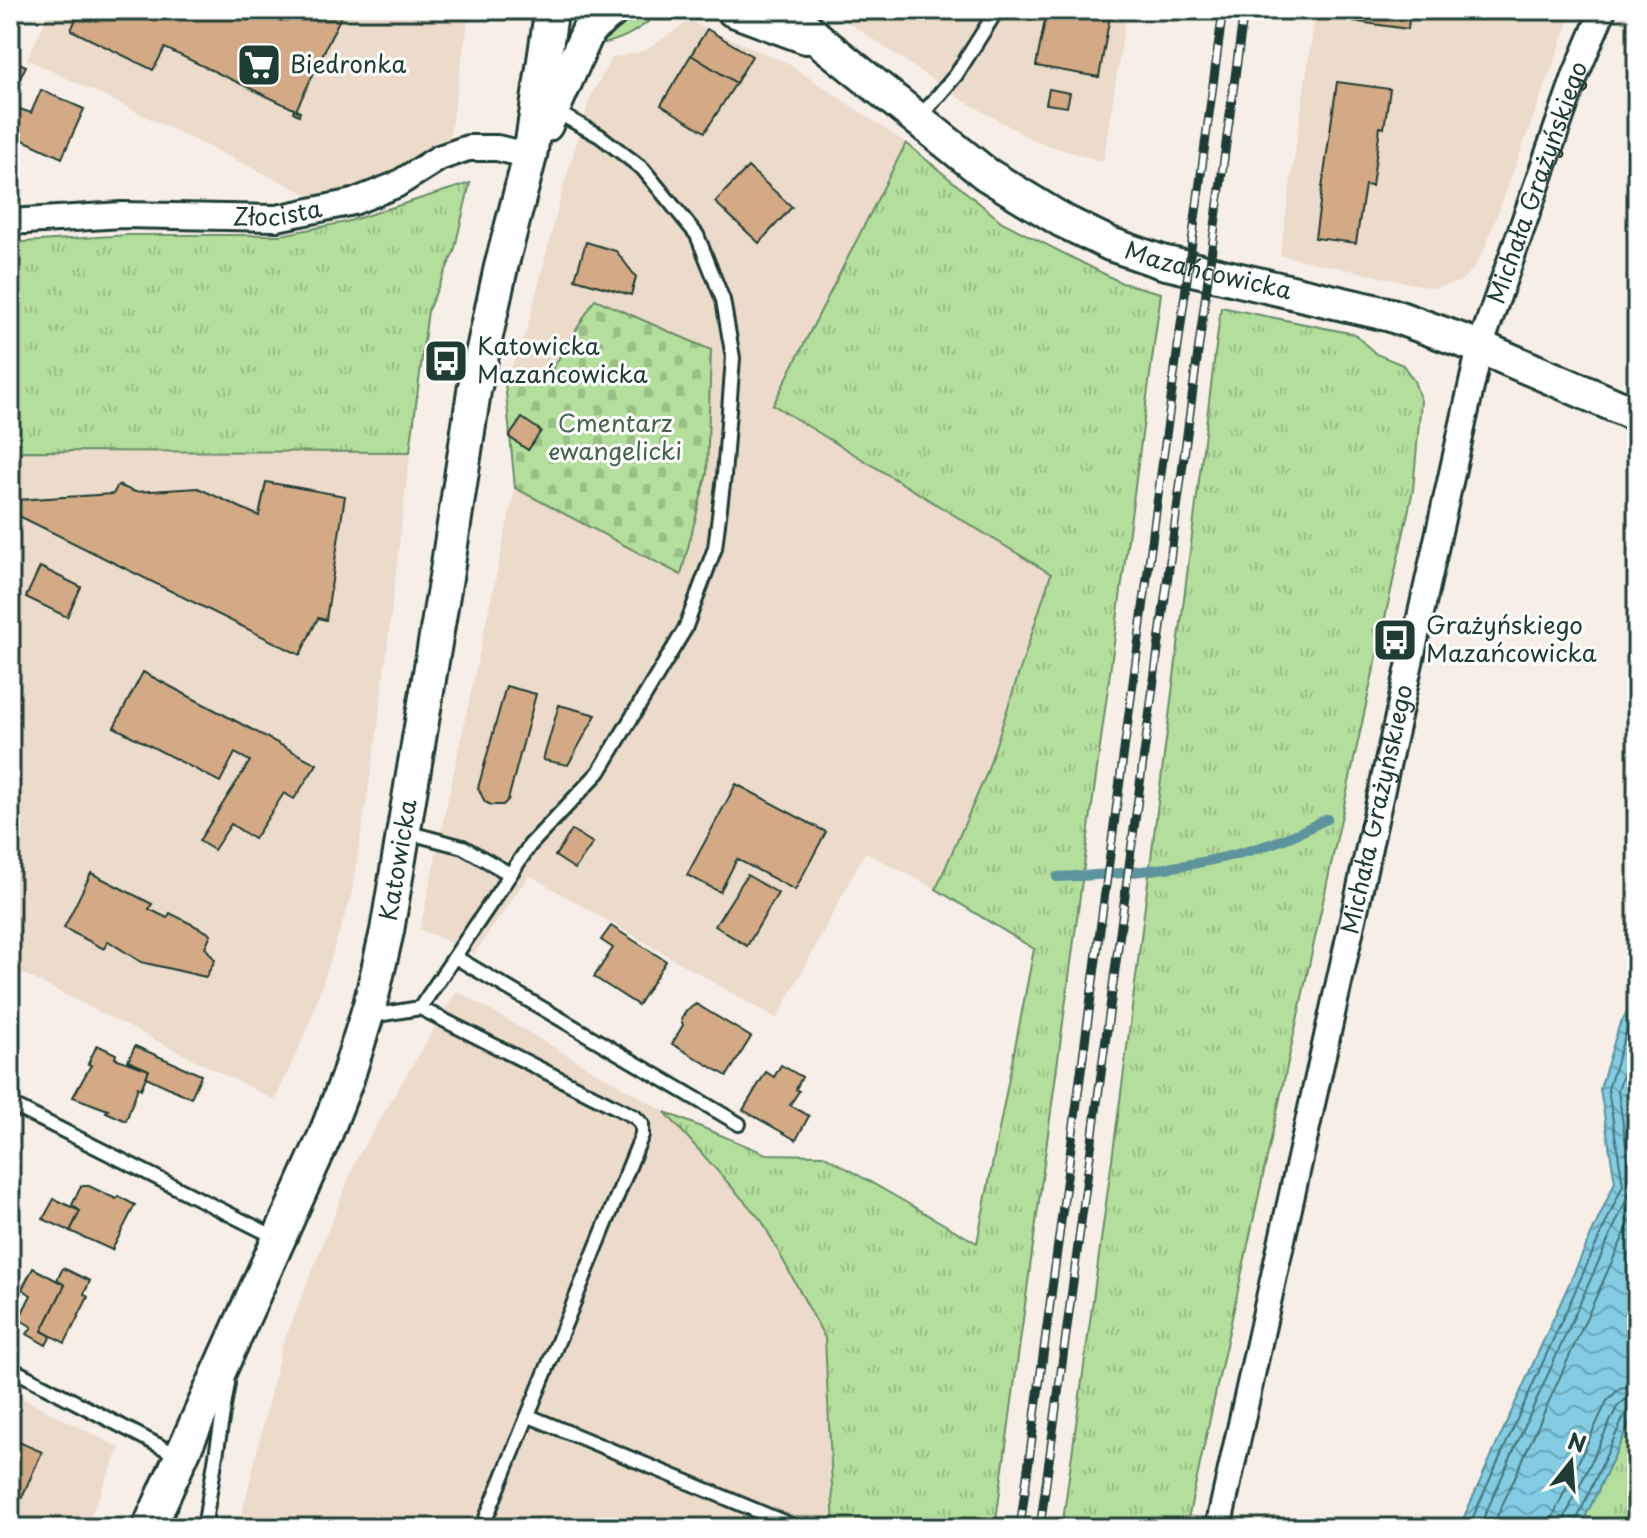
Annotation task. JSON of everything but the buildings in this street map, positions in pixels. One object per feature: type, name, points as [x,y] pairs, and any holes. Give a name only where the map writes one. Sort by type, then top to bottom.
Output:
[{"type":"street","name":"Katowicka","points":[[149,1528],[324,1138],[366,1017],[387,931],[474,391],[501,267],[530,156],[550,20],[547,10]]},
{"type":"street","points":[[578,10],[588,13],[614,11]]},
{"type":"street","name":"Mazańcowicka","points":[[733,10],[824,44]]},
{"type":"street","name":"Mazańcowicka","points":[[785,10],[986,174],[1063,221],[1110,244],[1162,262],[1391,315],[1480,347],[1637,415]]},
{"type":"street","name":"Michała Grażyńskiego","points":[[1218,1528],[1480,347],[1576,74],[1603,10]]},
{"type":"street","name":"Katowicka","points":[[530,156],[589,29],[614,11]]},
{"type":"street","name":"Złocista","points":[[10,222],[122,215],[277,218],[353,202],[396,185],[439,158],[468,148],[497,148],[530,156]]},
{"type":"lane","points":[[918,120],[956,75],[997,10]]},
{"type":"lane","points":[[420,1008],[530,845],[599,772],[685,629],[715,548],[733,358],[723,300],[697,235],[643,169],[600,136],[553,110]]},
{"type":"lane","points":[[403,831],[463,847],[510,874]]},
{"type":"lane","points":[[455,957],[739,1124]]},
{"type":"lane","points":[[366,1017],[420,1008],[635,1117],[642,1124],[642,1135],[482,1528]]},
{"type":"lane","points":[[10,1104],[279,1239]]},
{"type":"lane","points":[[204,1528],[235,1337]]},
{"type":"lane","points":[[10,1368],[182,1458]]},
{"type":"lane","points":[[529,1416],[796,1527]]},
{"type":"shaded area","points":[[51,10],[470,10],[444,169],[321,201],[27,59]]},
{"type":"shaded area","points":[[830,10],[1127,10],[1103,162],[1035,141],[961,99]]},
{"type":"shaded area","points":[[1316,10],[1573,10],[1486,245],[1473,270],[1459,282],[1433,288],[1280,255]]},
{"type":"shaded area","points":[[689,21],[789,64],[906,143],[774,405],[1051,574],[986,775],[936,889],[865,852],[777,1019],[529,875],[474,954],[420,929],[515,488],[681,574],[707,473],[595,299],[548,377],[505,382],[527,330],[590,98],[612,58],[645,51]]},
{"type":"shaded area","points":[[23,451],[410,452],[377,734],[351,897],[307,1030],[275,1100],[10,967],[10,460]]},
{"type":"shaded area","points":[[457,991],[665,1112],[762,1221],[825,1338],[834,1528],[239,1528],[281,1349],[357,1158]]},
{"type":"shaded area","points":[[10,1392],[120,1448],[85,1528],[10,1528]]},
{"type":"green space","points":[[658,10],[652,19],[631,33],[598,44],[597,41],[626,21]]},
{"type":"green space","points":[[906,143],[1002,222],[1122,283],[1161,293],[995,1528],[834,1528],[825,1338],[762,1221],[665,1112],[766,1154],[823,1155],[977,1243],[1034,949],[936,889],[986,775],[1051,574],[773,405]]},
{"type":"green space","points":[[470,183],[454,252],[428,310],[410,452],[23,451],[10,460],[10,243],[128,235],[281,235],[346,222]]},
{"type":"green space","name":"Cmentarz ewangelicki","points":[[595,299],[711,350],[707,473],[681,575],[515,488],[505,382],[548,376]]},
{"type":"green space","points":[[1221,307],[1354,334],[1376,354],[1403,365],[1414,381],[1421,401],[1413,490],[1186,1528],[1062,1528],[1124,1071]]},
{"type":"green space","points":[[1637,1408],[1637,1528],[1580,1528]]},
{"type":"water","points":[[1637,994],[1637,1408],[1580,1528],[1459,1528],[1615,1182],[1600,1089],[1619,1026]]},
{"type":"waterway","points":[[1057,877],[1140,871],[1223,858],[1283,840],[1327,819]]},
{"type":"railway","points":[[1020,1528],[1223,10]]},
{"type":"railway","points":[[1040,1528],[1244,10]]},
{"type":"place","name":"Biedronka","points":[[259,65]]},
{"type":"place","name":"Katowicka Mazańcowicka","points":[[446,361]]},
{"type":"place","name":"Grażyńskiego Mazańcowicka","points":[[1395,640]]}]
